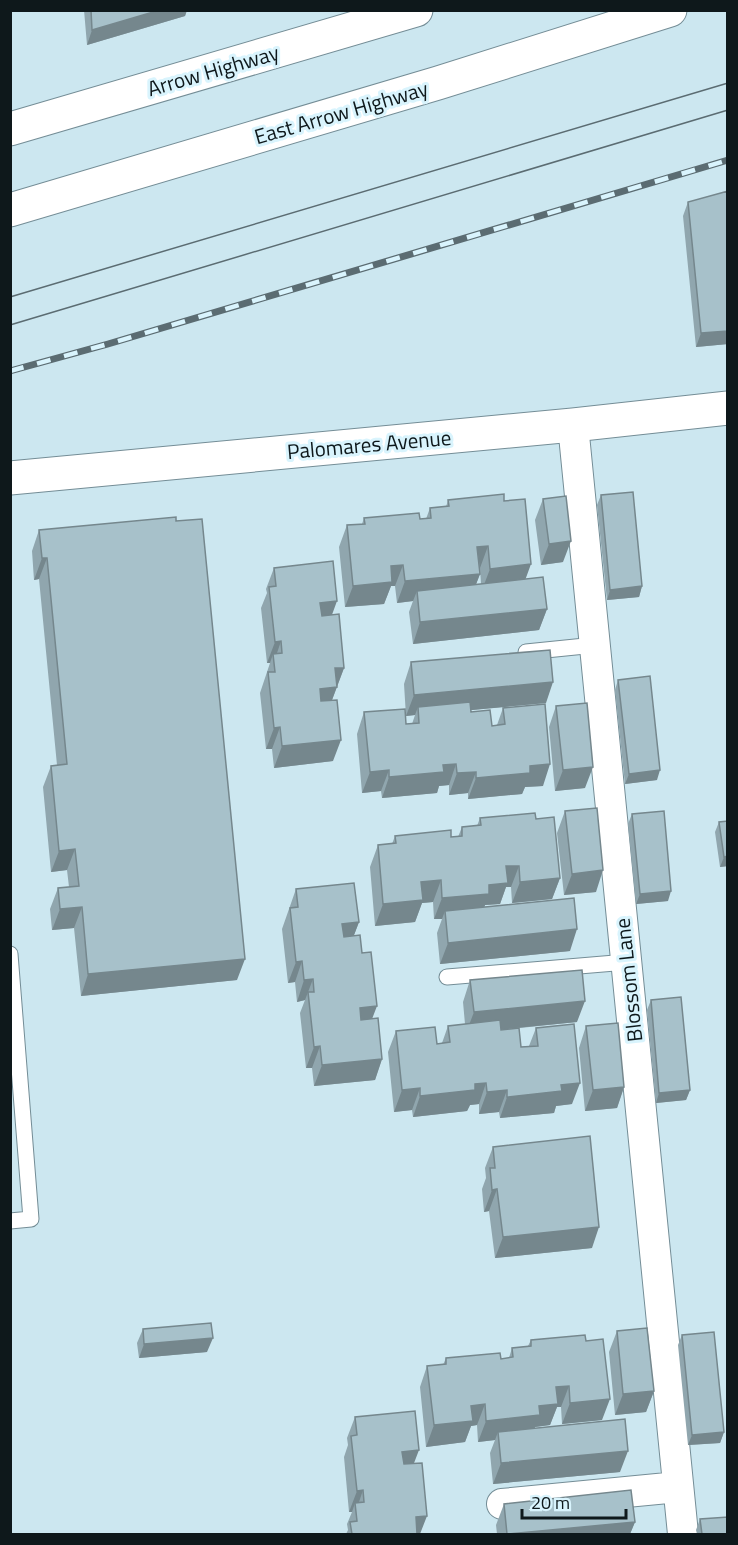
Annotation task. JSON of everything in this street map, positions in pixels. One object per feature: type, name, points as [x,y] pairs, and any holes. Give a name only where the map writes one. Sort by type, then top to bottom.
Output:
[{"type":"main road","name":"Arrow Highway","points":[[10,129],[416,10]]},
{"type":"main road","name":"East Arrow Highway","points":[[10,210],[438,84],[658,12]]},
{"type":"main road","name":"Palomares Avenue","points":[[10,478],[573,425],[728,408]]},
{"type":"street","name":"Blossom Lane","points":[[573,425],[683,1534]]},
{"type":"street","points":[[502,1504],[678,1487]]},
{"type":"lane","points":[[514,653],[595,645]]},
{"type":"lane","points":[[10,954],[31,1219],[10,1221]]},
{"type":"lane","points":[[447,977],[627,962]]},
{"type":"building","points":[[91,10],[160,10],[92,30]]},
{"type":"building","points":[[728,191],[728,331],[701,333],[688,202]]},
{"type":"building","points":[[633,492],[642,586],[610,590],[601,495]]},
{"type":"building","points":[[504,494],[504,501],[525,499],[531,564],[490,569],[488,546],[477,547],[480,574],[405,581],[403,565],[391,566],[392,582],[353,586],[347,525],[365,524],[364,518],[419,513],[420,519],[431,518],[430,508],[449,506],[448,500]]},
{"type":"building","points":[[566,496],[571,541],[549,544],[543,499]]},
{"type":"building","points":[[176,517],[176,521],[202,519],[245,959],[88,974],[82,907],[60,909],[58,888],[79,886],[75,849],[59,851],[51,766],[67,764],[47,558],[42,558],[39,530]]},
{"type":"building","points":[[333,561],[337,601],[320,603],[322,616],[339,614],[344,668],[335,668],[337,687],[320,689],[321,701],[337,700],[341,740],[282,746],[280,727],[274,728],[268,672],[275,672],[273,654],[282,653],[281,641],[275,642],[269,587],[276,586],[274,568]]},
{"type":"building","points":[[543,577],[547,609],[420,622],[417,591]]},
{"type":"building","points":[[550,650],[553,682],[414,695],[411,662]]},
{"type":"building","points":[[650,676],[660,770],[629,774],[618,680]]},
{"type":"building","points":[[470,702],[471,712],[490,710],[492,726],[505,724],[503,708],[545,704],[550,764],[530,766],[530,773],[476,778],[476,772],[457,773],[456,764],[443,765],[444,772],[389,777],[389,770],[370,772],[364,712],[405,709],[406,724],[419,723],[418,707]]},
{"type":"building","points":[[587,703],[593,767],[563,770],[556,706]]},
{"type":"building","points":[[597,808],[603,870],[572,874],[565,811]]},
{"type":"building","points":[[664,811],[671,891],[640,894],[632,814]]},
{"type":"building","points":[[535,813],[536,819],[554,817],[560,878],[520,882],[519,866],[506,866],[508,883],[489,885],[489,894],[442,898],[441,880],[421,882],[423,900],[383,904],[378,845],[396,843],[395,836],[451,830],[451,837],[462,836],[462,827],[481,825],[480,818]]},
{"type":"building","points":[[728,821],[728,856],[724,857],[719,822]]},
{"type":"building","points":[[354,883],[359,922],[342,924],[344,937],[360,935],[362,953],[371,952],[377,1006],[360,1008],[361,1020],[378,1018],[382,1059],[322,1065],[320,1046],[314,1047],[308,992],[314,992],[313,979],[304,980],[302,961],[296,962],[290,908],[298,907],[296,889]]},
{"type":"building","points":[[574,898],[577,929],[448,943],[445,911]]},
{"type":"building","points":[[582,970],[585,1001],[474,1012],[470,980]]},
{"type":"building","points":[[681,997],[690,1090],[659,1093],[651,1000]]},
{"type":"building","points":[[500,1020],[501,1030],[519,1028],[521,1047],[538,1046],[536,1028],[574,1024],[580,1083],[561,1085],[562,1091],[507,1097],[507,1090],[487,1092],[486,1083],[475,1084],[475,1090],[420,1096],[420,1088],[402,1090],[396,1031],[435,1027],[437,1044],[450,1042],[448,1026]]},
{"type":"building","points":[[618,1023],[624,1087],[593,1090],[586,1026]]},
{"type":"building","points":[[590,1136],[599,1227],[503,1237],[497,1189],[492,1190],[490,1168],[495,1168],[493,1147]]},
{"type":"building","points":[[211,1323],[213,1338],[144,1344],[143,1329]]},
{"type":"building","points":[[647,1328],[654,1391],[623,1394],[617,1331]]},
{"type":"building","points":[[714,1332],[724,1432],[692,1435],[682,1335]]},
{"type":"building","points":[[585,1335],[586,1341],[603,1339],[610,1399],[570,1403],[569,1386],[556,1387],[558,1404],[539,1406],[540,1415],[486,1421],[485,1404],[471,1406],[473,1421],[434,1425],[427,1366],[446,1364],[446,1358],[500,1353],[501,1359],[513,1357],[512,1348],[531,1346],[531,1340]]},
{"type":"building","points":[[415,1411],[419,1450],[402,1452],[404,1464],[422,1463],[427,1516],[416,1517],[417,1534],[352,1534],[350,1522],[357,1521],[355,1503],[364,1502],[363,1490],[357,1491],[351,1436],[357,1435],[355,1417]]},
{"type":"building","points":[[625,1419],[628,1451],[501,1463],[498,1432]]},
{"type":"building","points":[[631,1490],[635,1522],[507,1534],[504,1504]]},
{"type":"building","points":[[728,1517],[728,1534],[702,1534],[700,1519]]},
{"type":"tram line","points":[[10,297],[728,83]]},
{"type":"tram line","points":[[10,325],[728,110]]},
{"type":"railway","points":[[10,371],[728,160]]}]
